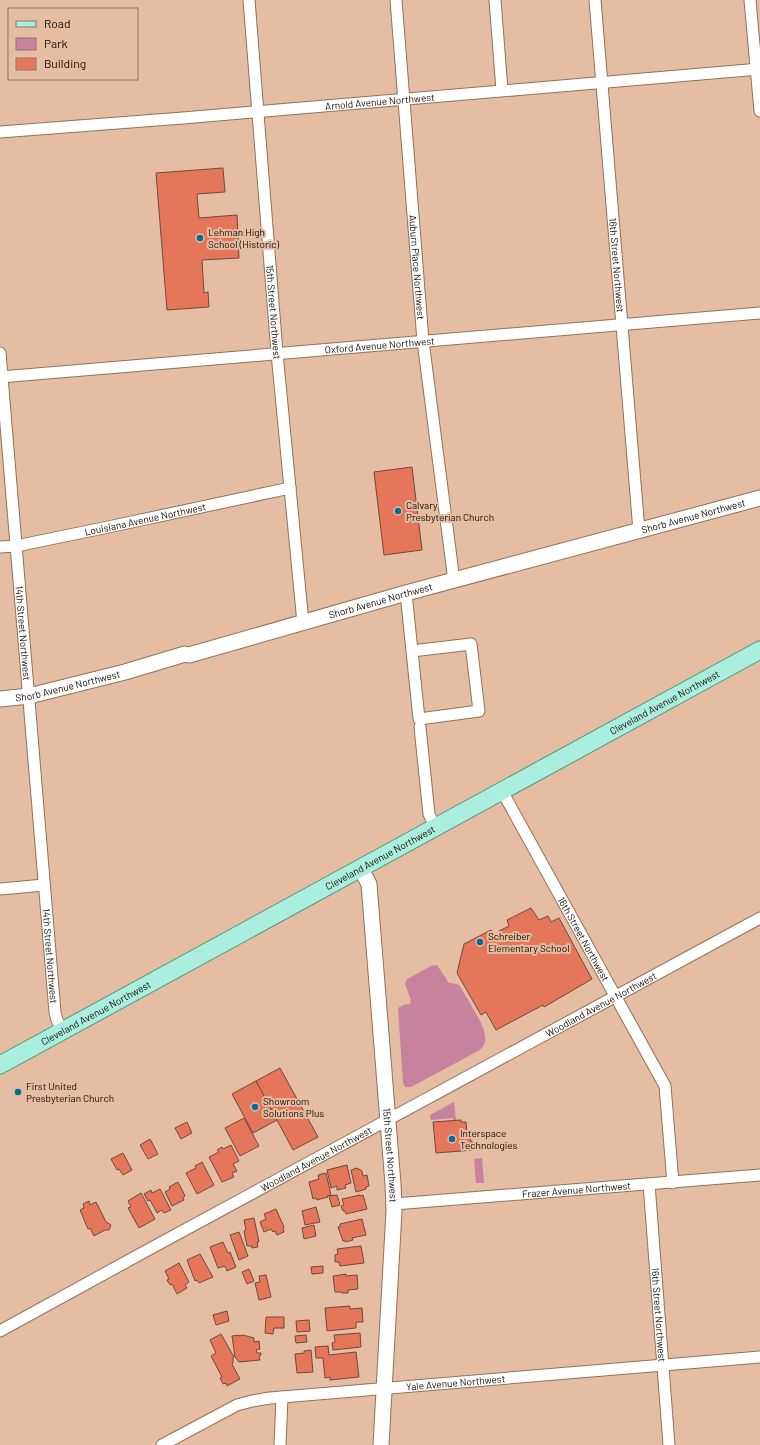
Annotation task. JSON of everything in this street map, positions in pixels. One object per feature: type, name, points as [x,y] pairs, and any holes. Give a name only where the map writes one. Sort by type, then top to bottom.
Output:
[{"type":"main road","name":"Cleveland Avenue Northwest","points":[[0,1065],[760,650]]},
{"type":"street","name":"15th Street Northwest","points":[[249,0],[277,353],[303,623]]},
{"type":"street","name":"Auburn Place Northwest","points":[[396,0],[423,341],[454,580]]},
{"type":"street","points":[[495,0],[502,90]]},
{"type":"street","name":"16th Street Northwest","points":[[595,0],[639,531]]},
{"type":"street","points":[[750,0],[758,69],[760,111]]},
{"type":"street","name":"Arnold Avenue Northwest","points":[[0,132],[258,112],[758,69]]},
{"type":"street","name":"Oxford Avenue Northwest","points":[[1,377],[760,313]]},
{"type":"street","name":"14th Street Northwest","points":[[0,353],[44,885],[57,1020],[63,1031]]},
{"type":"street","name":"Louisiana Avenue Northwest","points":[[0,547],[16,546],[290,488]]},
{"type":"street","name":"Shorb Avenue Northwest","points":[[0,699],[29,696],[125,672],[454,580],[760,498]]},
{"type":"street","points":[[406,594],[429,814],[435,827]]},
{"type":"street","points":[[412,651],[471,644],[479,711],[420,723]]},
{"type":"street","name":"16th Street Northwest","points":[[502,790],[665,1086],[673,1182]]},
{"type":"street","name":"15th Street Northwest","points":[[361,868],[369,884],[389,1119],[394,1204],[381,1445]]},
{"type":"street","points":[[0,889],[44,885]]},
{"type":"street","name":"Woodland Avenue Northwest","points":[[0,1331],[760,918]]},
{"type":"street","name":"Frazer Avenue Northwest","points":[[394,1204],[760,1175]]},
{"type":"street","name":"16th Street Northwest","points":[[649,1184],[670,1445]]},
{"type":"street","name":"Yale Avenue Northwest","points":[[162,1445],[237,1406],[252,1401],[282,1397],[760,1357]]},
{"type":"street","points":[[280,1445],[282,1397]]},
{"type":"green space","points":[[437,965],[449,983],[460,986],[482,1024],[485,1042],[480,1050],[411,1087],[405,1087],[403,1083],[398,1008],[403,1005],[410,1004],[411,1000],[405,984],[406,980],[431,966]]},
{"type":"green space","points":[[454,1102],[456,1120],[453,1121],[453,1118],[431,1120],[430,1115]]},
{"type":"green space","points":[[482,1158],[484,1183],[476,1183],[474,1159]]},
{"type":"building","name":"Lehman High School (Historic)","points":[[223,168],[225,192],[197,194],[199,218],[237,215],[239,258],[202,260],[204,293],[208,292],[209,307],[167,310],[156,173]]},
{"type":"building","name":"Calvary Presbyterian Church","points":[[412,467],[422,550],[384,555],[374,472]]},
{"type":"building","name":"Schreiber Elementary School","points":[[531,908],[539,920],[548,916],[551,922],[559,918],[592,979],[544,1007],[543,1005],[496,1030],[486,1012],[481,1015],[457,973],[464,944],[491,930],[496,941],[502,937],[499,931],[509,926],[507,920]]},
{"type":"building","points":[[280,1068],[318,1137],[293,1150],[256,1081]]},
{"type":"building","name":"Showroom Solutions Plus","points":[[256,1081],[277,1120],[253,1133],[232,1094]]},
{"type":"building","points":[[244,1118],[259,1146],[240,1156],[225,1128]]},
{"type":"building","name":"Interspace Technologies","points":[[461,1120],[461,1122],[466,1122],[467,1135],[470,1135],[471,1142],[473,1142],[473,1150],[436,1153],[433,1122]]},
{"type":"building","points":[[187,1122],[192,1133],[181,1139],[175,1128]]},
{"type":"building","points":[[150,1139],[158,1154],[148,1159],[140,1145]]},
{"type":"building","points":[[231,1145],[239,1161],[233,1164],[237,1171],[232,1173],[234,1177],[222,1182],[209,1157],[219,1152],[217,1150],[222,1147],[223,1149]]},
{"type":"building","points":[[123,1153],[132,1170],[123,1175],[119,1169],[117,1170],[111,1159]]},
{"type":"building","points":[[202,1162],[214,1185],[197,1194],[186,1173],[196,1168],[195,1166]]},
{"type":"building","points":[[347,1165],[351,1183],[345,1185],[346,1188],[337,1190],[337,1186],[331,1188],[327,1170]]},
{"type":"building","points":[[357,1168],[362,1171],[363,1176],[367,1175],[369,1186],[366,1187],[366,1189],[356,1192],[351,1170]]},
{"type":"building","points":[[326,1173],[331,1195],[317,1200],[316,1198],[313,1199],[309,1182],[319,1179],[318,1175]]},
{"type":"building","points":[[178,1182],[185,1196],[183,1198],[184,1200],[172,1206],[165,1192],[170,1189],[169,1187]]},
{"type":"building","points":[[160,1189],[171,1210],[164,1213],[162,1210],[157,1213],[150,1200],[148,1201],[144,1194],[151,1190],[152,1193]]},
{"type":"building","points":[[141,1193],[155,1219],[139,1228],[128,1208],[131,1207],[128,1201]]},
{"type":"building","points":[[337,1195],[340,1205],[332,1207],[329,1196]]},
{"type":"building","points":[[363,1195],[367,1209],[346,1214],[341,1206],[344,1205],[342,1199]]},
{"type":"building","points":[[89,1201],[90,1205],[96,1202],[106,1222],[111,1225],[109,1230],[105,1230],[94,1236],[90,1228],[88,1229],[80,1210],[84,1208],[83,1204]]},
{"type":"building","points":[[316,1207],[320,1222],[305,1225],[302,1211]]},
{"type":"building","points":[[276,1209],[284,1227],[284,1232],[277,1235],[275,1231],[273,1232],[271,1229],[264,1232],[260,1222],[266,1219],[264,1214]]},
{"type":"building","points":[[254,1218],[259,1242],[257,1242],[258,1247],[252,1248],[252,1246],[247,1246],[244,1231],[246,1230],[244,1220]]},
{"type":"building","points":[[362,1219],[366,1235],[352,1238],[353,1240],[343,1241],[338,1227],[340,1227],[340,1224]]},
{"type":"building","points":[[314,1225],[316,1236],[304,1239],[302,1228]]},
{"type":"building","points":[[239,1232],[248,1256],[239,1260],[230,1235]]},
{"type":"building","points":[[223,1242],[228,1253],[230,1252],[236,1267],[227,1271],[225,1266],[218,1268],[210,1247]]},
{"type":"building","points":[[361,1246],[364,1263],[340,1266],[339,1262],[335,1262],[335,1255],[338,1254],[337,1249]]},
{"type":"building","points":[[200,1254],[213,1277],[199,1283],[197,1280],[195,1281],[187,1260]]},
{"type":"building","points":[[179,1263],[189,1282],[185,1285],[187,1288],[177,1294],[172,1284],[170,1285],[167,1280],[169,1279],[165,1271]]},
{"type":"building","points":[[323,1266],[323,1273],[312,1274],[311,1267]]},
{"type":"building","points":[[249,1269],[254,1281],[247,1284],[242,1272]]},
{"type":"building","points":[[346,1274],[346,1276],[357,1275],[358,1289],[348,1290],[348,1293],[335,1292],[333,1276]]},
{"type":"building","points":[[266,1275],[271,1297],[259,1300],[255,1283],[260,1282],[259,1276]]},
{"type":"building","points":[[350,1306],[350,1309],[362,1308],[363,1322],[356,1322],[356,1328],[327,1331],[325,1308]]},
{"type":"building","points":[[227,1311],[229,1321],[216,1325],[213,1315]]},
{"type":"building","points":[[266,1317],[284,1317],[284,1328],[274,1328],[273,1334],[265,1333]]},
{"type":"building","points":[[309,1320],[310,1331],[297,1332],[296,1321]]},
{"type":"building","points":[[360,1333],[361,1347],[333,1350],[332,1343],[335,1342],[334,1335]]},
{"type":"building","points":[[221,1334],[234,1357],[232,1364],[240,1379],[227,1386],[226,1383],[223,1384],[220,1378],[222,1377],[211,1356],[216,1353],[210,1340]]},
{"type":"building","points":[[239,1335],[254,1338],[254,1342],[259,1341],[260,1349],[256,1350],[257,1353],[261,1353],[259,1356],[260,1360],[239,1362],[235,1357],[232,1336]]},
{"type":"building","points":[[306,1335],[307,1342],[296,1343],[295,1336]]},
{"type":"building","points":[[328,1346],[329,1355],[356,1352],[359,1377],[330,1380],[330,1377],[325,1378],[323,1358],[316,1358],[315,1347]]},
{"type":"building","points":[[311,1350],[313,1372],[297,1373],[295,1354],[304,1353],[304,1351]]},
{"type":"place","name":"Lehman High School (Historic)","points":[[200,238]]},
{"type":"place","name":"Calvary Presbyterian Church","points":[[398,511]]},
{"type":"place","name":"Schreiber Elementary School","points":[[480,942]]},
{"type":"place","name":"First United Presbyterian Church","points":[[18,1092]]},
{"type":"place","name":"Showroom Solutions Plus","points":[[255,1107]]},
{"type":"place","name":"Interspace Technologies","points":[[452,1139]]}]
